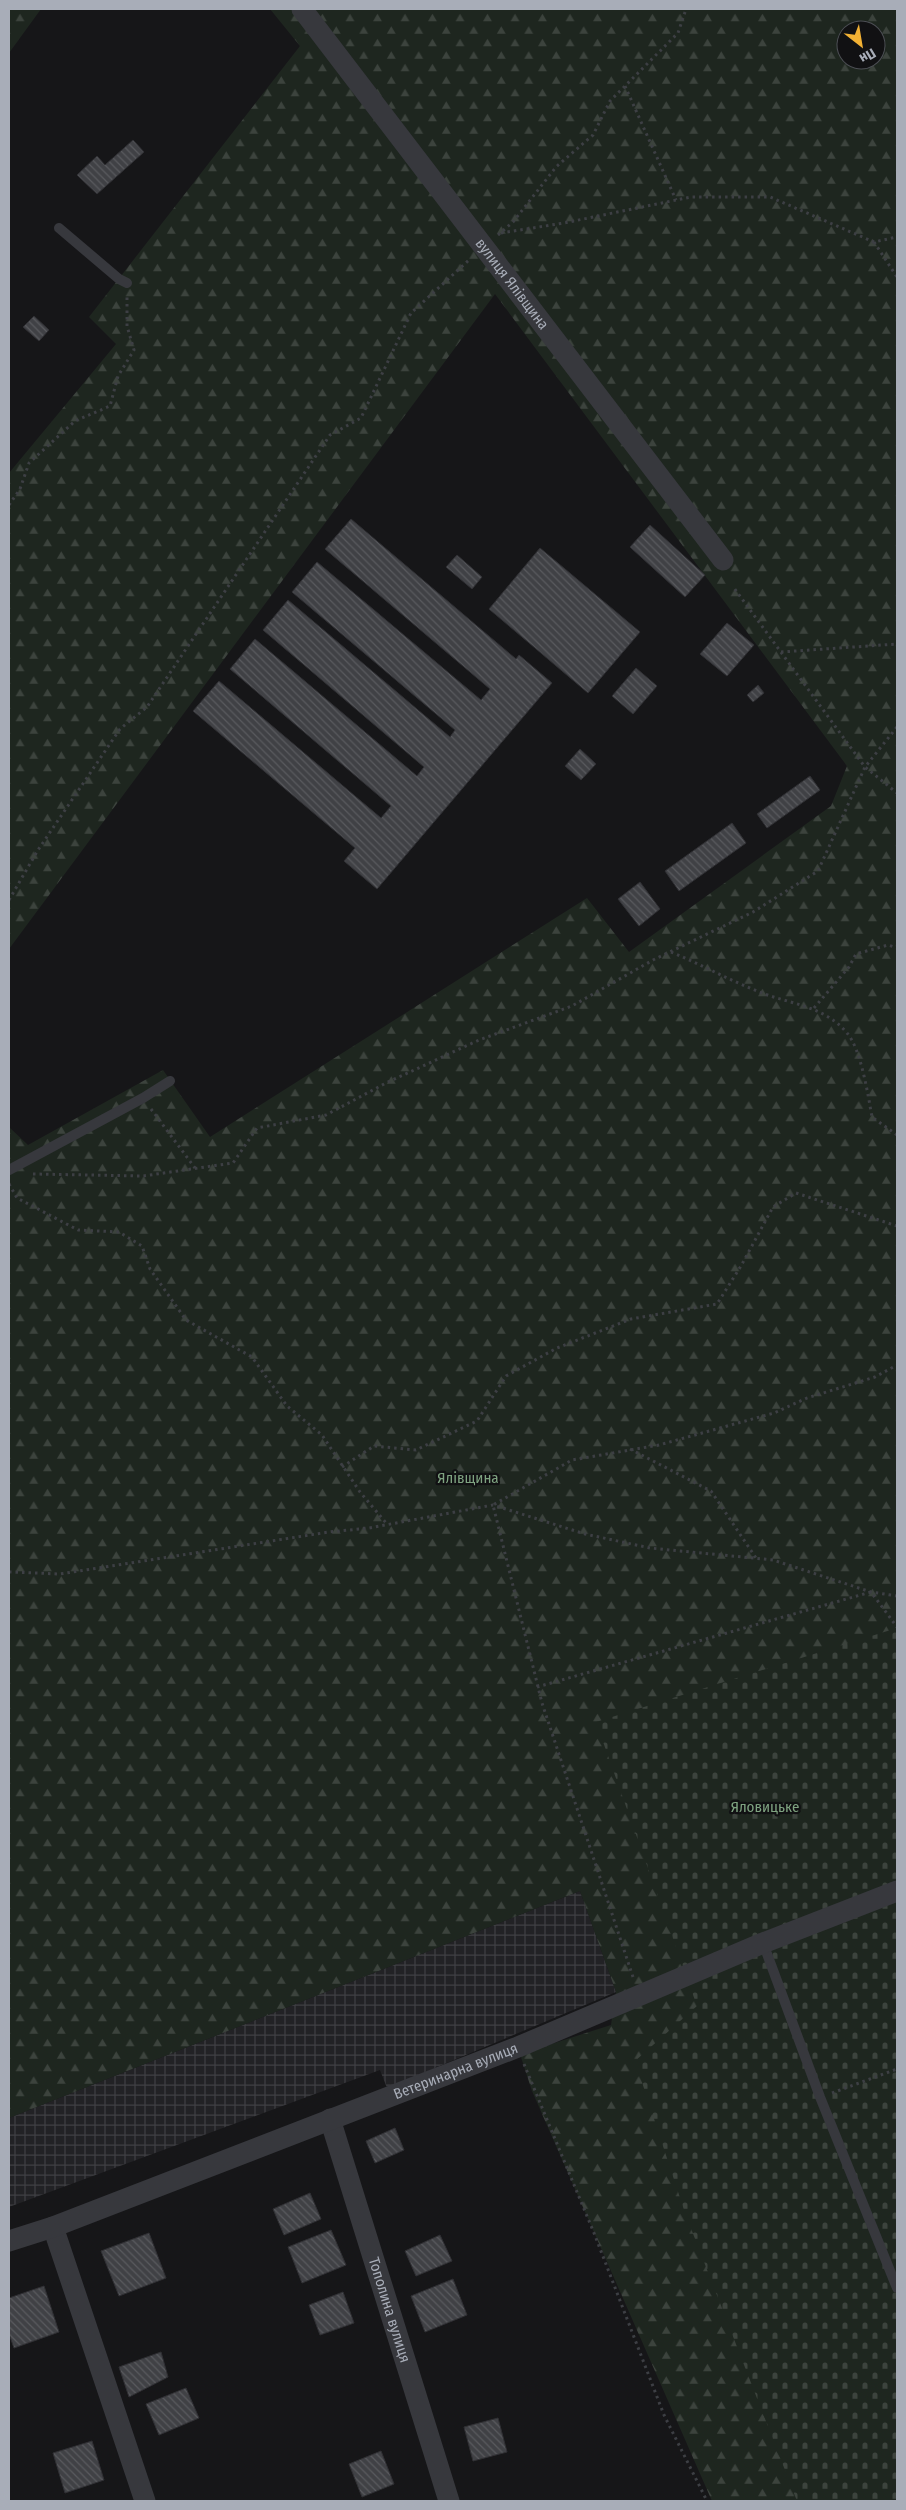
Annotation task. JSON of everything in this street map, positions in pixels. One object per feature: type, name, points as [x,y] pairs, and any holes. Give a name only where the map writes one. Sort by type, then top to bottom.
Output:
[{"type":"street","name":"вулиця Ялівщина","points":[[302,9],[724,560]]},
{"type":"street","name":"Ветеринарна вулиця","points":[[9,2241],[54,2227],[518,2047],[763,1943],[897,1891]]},
{"type":"street","name":"Тополина вулиця","points":[[330,2119],[449,2501]]},
{"type":"street","points":[[54,2227],[145,2501]]},
{"type":"lane","points":[[59,228],[119,279],[127,283]]},
{"type":"lane","points":[[9,1170],[143,1098],[170,1080]]},
{"type":"lane","points":[[763,1943],[820,2097],[897,2288]]},
{"type":"path","points":[[9,900],[38,850],[120,729],[147,707],[330,435],[361,418],[411,313],[513,222],[556,167],[593,135],[610,101],[678,32],[686,9]]},
{"type":"path","points":[[625,86],[676,200]]},
{"type":"path","points":[[500,233],[564,223],[691,197],[770,197],[874,242],[897,278]]},
{"type":"path","points":[[874,242],[897,237]]},
{"type":"path","points":[[9,505],[20,489],[29,463],[75,421],[110,406],[118,376],[134,350],[128,326],[127,283]]},
{"type":"path","points":[[734,588],[865,767],[897,793]]},
{"type":"path","points":[[780,652],[897,644]]},
{"type":"path","points":[[28,1174],[144,1176],[233,1163],[258,1128],[326,1115],[386,1083],[479,1040],[572,1006],[670,951],[753,912],[818,871],[865,767],[897,727]]},
{"type":"path","points":[[814,1008],[849,968],[856,954],[888,945],[897,948]]},
{"type":"path","points":[[670,951],[762,993],[814,1008],[847,1032],[865,1079],[872,1117],[897,1135]]},
{"type":"path","points":[[143,1098],[195,1169]]},
{"type":"path","points":[[9,1184],[17,1198],[78,1230],[119,1232],[142,1246],[150,1269],[186,1320],[252,1357],[287,1406],[322,1435],[342,1467],[387,1524]]},
{"type":"path","points":[[342,1467],[374,1446],[416,1450],[477,1421],[506,1376],[557,1348],[631,1319],[717,1304],[741,1266],[773,1207],[796,1193],[897,1226]]},
{"type":"path","points":[[9,1572],[60,1574],[387,1524],[492,1505],[572,1460],[659,1444],[774,1414],[808,1398],[876,1377],[897,1365]]},
{"type":"path","points":[[630,1449],[711,1491],[756,1558]]},
{"type":"path","points":[[492,1505],[585,1534],[650,1548],[772,1560],[871,1592],[897,1596]]},
{"type":"path","points":[[492,1505],[537,1686],[639,1996]]},
{"type":"path","points":[[537,1686],[871,1592]]},
{"type":"path","points":[[871,1592],[897,1627]]},
{"type":"path","points":[[518,2047],[594,2233],[664,2415],[708,2501]]},
{"type":"path","points":[[820,2097],[897,2069]]},
{"type":"shaded area","points":[[580,1891],[616,1992],[387,2088],[380,2070],[9,2207],[9,2118]]},
{"type":"green space","points":[[9,9],[41,9],[9,53]]},
{"type":"green space","name":"Ялівщина","points":[[270,9],[897,9],[897,2501],[712,2501],[532,2091],[520,2054],[611,2025],[616,1992],[580,1891],[9,2118],[9,1127],[28,1145],[163,1070],[210,1137],[587,898],[629,952],[831,806],[847,766],[495,294],[9,949],[9,473],[116,344],[89,317],[300,46]]},
{"type":"green space","name":"Яловицьке","points":[[897,1628],[897,2501],[797,2501],[685,2213],[635,2061],[697,2006],[596,1722]]},
{"type":"building","points":[[133,140],[144,152],[97,194],[77,175],[97,156],[105,165]]},
{"type":"building","points":[[34,316],[49,330],[39,341],[23,327]]},
{"type":"building","points":[[351,519],[516,659],[519,655],[552,683],[377,889],[344,861],[355,848],[193,711],[219,681],[381,818],[391,806],[230,669],[255,639],[417,776],[424,767],[263,630],[288,600],[450,737],[455,730],[292,592],[317,562],[481,700],[490,689],[325,549]]},
{"type":"building","points":[[650,525],[705,575],[685,597],[630,547]]},
{"type":"building","points":[[540,548],[640,632],[588,693],[489,609]]},
{"type":"building","points":[[457,555],[482,577],[472,589],[446,567]]},
{"type":"building","points":[[727,623],[754,645],[727,676],[700,654]]},
{"type":"building","points":[[636,668],[657,686],[633,714],[612,696]]},
{"type":"building","points":[[758,685],[764,693],[753,702],[747,695]]},
{"type":"building","points":[[580,749],[596,764],[581,780],[565,766]]},
{"type":"building","points":[[810,776],[820,790],[767,828],[757,814]]},
{"type":"building","points":[[732,823],[746,843],[679,891],[665,871]]},
{"type":"building","points":[[640,882],[660,909],[639,926],[618,899]]},
{"type":"building","points":[[395,2128],[404,2150],[375,2163],[366,2141]]},
{"type":"building","points":[[310,2193],[321,2219],[284,2235],[273,2209]]},
{"type":"building","points":[[331,2230],[346,2265],[302,2283],[288,2247]]},
{"type":"building","points":[[149,2233],[166,2278],[119,2296],[101,2251]]},
{"type":"building","points":[[440,2235],[452,2261],[416,2276],[405,2251]]},
{"type":"building","points":[[453,2279],[467,2315],[425,2332],[411,2296]]},
{"type":"building","points":[[44,2286],[59,2332],[14,2348],[9,2334],[9,2298]]},
{"type":"building","points":[[343,2292],[354,2323],[320,2335],[309,2305]]},
{"type":"building","points":[[161,2352],[168,2377],[129,2397],[119,2367]]},
{"type":"building","points":[[186,2388],[199,2418],[159,2435],[146,2404]]},
{"type":"building","points":[[498,2418],[507,2452],[473,2461],[464,2427]]},
{"type":"building","points":[[92,2441],[104,2480],[65,2493],[53,2453]]},
{"type":"building","points":[[381,2451],[394,2484],[362,2497],[349,2464]]}]
